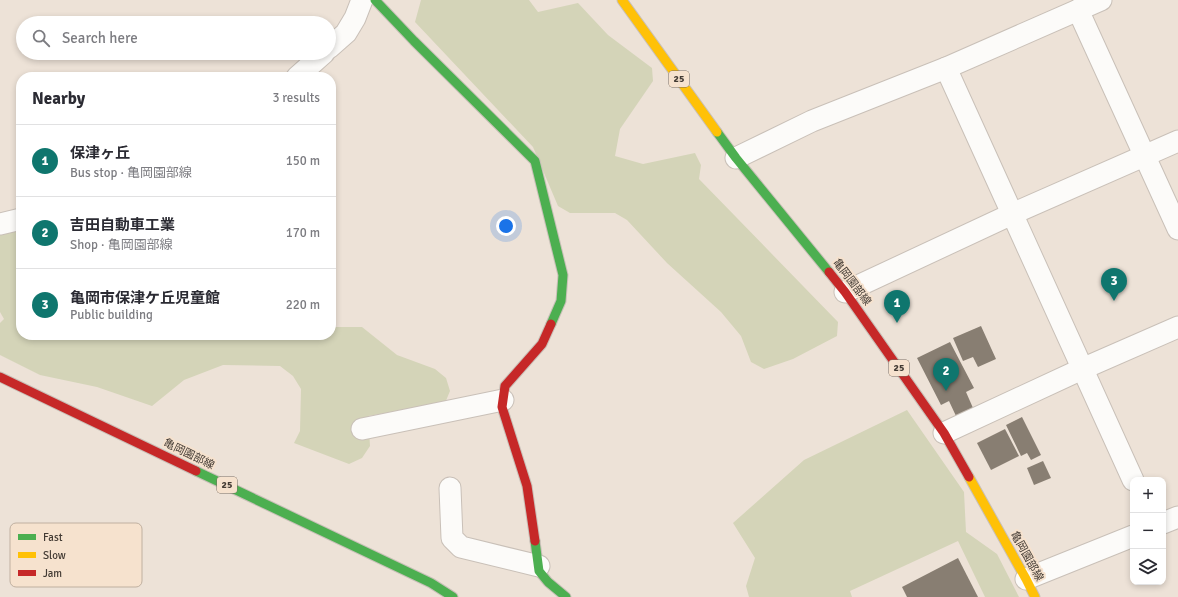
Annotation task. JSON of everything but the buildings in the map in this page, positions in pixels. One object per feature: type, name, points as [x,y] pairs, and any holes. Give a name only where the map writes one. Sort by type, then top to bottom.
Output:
[{"type":"main road","points":[[375,0],[414,41],[535,161],[563,274],[561,301],[542,344],[505,386],[502,407],[527,486],[539,571],[548,582],[566,597]]},
{"type":"main road","name":"亀岡園部線","points":[[622,0],[736,158],[845,292],[944,433],[1035,597]]},
{"type":"main road","name":"亀岡園部線","points":[[0,377],[431,583],[453,597]]},
{"type":"street","points":[[336,42],[346,33],[355,18],[362,0]]},
{"type":"street","points":[[736,158],[812,121],[946,68],[1101,0]]},
{"type":"street","points":[[1078,10],[1178,229]]},
{"type":"street","points":[[303,72],[316,60]]},
{"type":"street","points":[[946,68],[1132,477]]},
{"type":"street","points":[[845,292],[1012,214],[1178,140]]},
{"type":"street","points":[[0,224],[16,220]]},
{"type":"street","points":[[944,433],[1082,369],[1178,327]]},
{"type":"street","points":[[362,429],[503,400]]},
{"type":"street","points":[[450,488],[452,538],[462,547],[539,566]]},
{"type":"street","points":[[1166,522],[1178,517]]},
{"type":"street","points":[[1026,579],[1130,537]]},
{"type":"green space","points":[[421,0],[529,0],[538,12],[578,3],[608,35],[652,68],[653,81],[620,129],[615,156],[643,164],[695,153],[701,165],[699,179],[838,322],[837,336],[793,359],[764,369],[751,362],[741,336],[721,312],[667,263],[627,220],[615,213],[570,213],[558,206],[533,147],[415,22]]},
{"type":"green space","points":[[16,224],[16,340],[336,340],[336,327],[362,327],[397,355],[435,369],[446,378],[450,391],[445,403],[368,416],[370,446],[362,458],[349,464],[294,443],[300,431],[301,389],[293,376],[280,366],[223,365],[184,380],[152,406],[97,387],[40,375],[0,355],[0,323],[4,319],[0,312],[0,228]]},
{"type":"green space","points":[[907,410],[964,492],[966,532],[997,554],[1019,597],[985,597],[958,541],[850,591],[852,597],[749,597],[746,586],[755,558],[733,523],[804,460]]},
{"type":"traffic: fast","points":[[375,0],[414,41],[535,161],[563,275],[561,301],[551,324]]},
{"type":"traffic: fast","points":[[717,132],[736,158],[829,272]]},
{"type":"traffic: fast","points":[[196,471],[431,583],[453,597]]},
{"type":"traffic: fast","points":[[535,541],[539,571],[548,582],[566,597]]},
{"type":"traffic: slow","points":[[622,0],[717,132]]},
{"type":"traffic: slow","points":[[969,477],[1035,597]]},
{"type":"traffic: jam","points":[[829,272],[845,292],[944,433],[969,477]]},
{"type":"traffic: jam","points":[[535,541],[527,486],[502,407],[505,386],[542,344],[551,324]]},
{"type":"traffic: jam","points":[[0,377],[196,471]]},
{"type":"place","name":"亀岡市保津ケ丘児童館","points":[[1114,301]]},
{"type":"place","name":"保津ヶ丘","points":[[897,323]]},
{"type":"place","name":"吉田自動車工業","points":[[946,391]]}]
